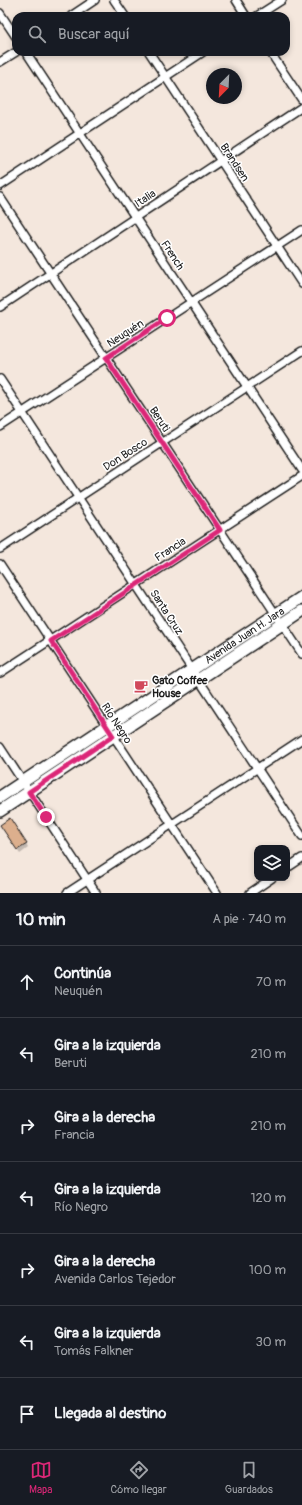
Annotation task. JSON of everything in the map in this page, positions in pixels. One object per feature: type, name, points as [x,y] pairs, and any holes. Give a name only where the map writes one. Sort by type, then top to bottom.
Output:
[{"type":"main road","name":"Avenida Juan H. Jara","points":[[0,797],[302,597]]},
{"type":"main road","name":"Avenida Juan H. Jara","points":[[0,811],[302,611]]},
{"type":"street","points":[[76,12],[95,0]]},
{"type":"street","points":[[114,0],[122,12]]},
{"type":"street","points":[[236,0],[244,12]]},
{"type":"street","points":[[264,12],[282,0]]},
{"type":"street","points":[[0,13],[12,31]]},
{"type":"street","points":[[0,62],[12,54]]},
{"type":"street","name":"French","points":[[29,56],[302,470]]},
{"type":"street","name":"Brandsen","points":[[152,56],[302,284]]},
{"type":"street","points":[[0,186],[197,56]]},
{"type":"street","points":[[273,56],[302,100]]},
{"type":"street","name":"Italia","points":[[0,307],[302,107]]},
{"type":"street","name":"Beruti","points":[[0,197],[302,654]]},
{"type":"street","name":"Neuquén","points":[[0,428],[302,230]]},
{"type":"street","name":"Don Bosco","points":[[0,549],[302,351]]},
{"type":"street","name":"Santa Cruz","points":[[0,379],[302,836]]},
{"type":"street","name":"Francia","points":[[0,674],[302,476]]},
{"type":"street","name":"Río Negro","points":[[0,564],[106,727],[217,893]]},
{"type":"street","points":[[67,893],[302,739]]},
{"type":"street","points":[[0,747],[96,893]]},
{"type":"street","points":[[290,866],[302,858]]},
{"type":"street","points":[[250,893],[268,881]]},
{"type":"building","points":[[10,818],[27,844],[17,850],[0,825]]},
{"type":"place","name":"Gato Coffee House","points":[[141,686]]},
{"type":"route","points":[[46,817],[29,792],[113,736],[51,641],[220,530],[106,358],[167,318]]}]
